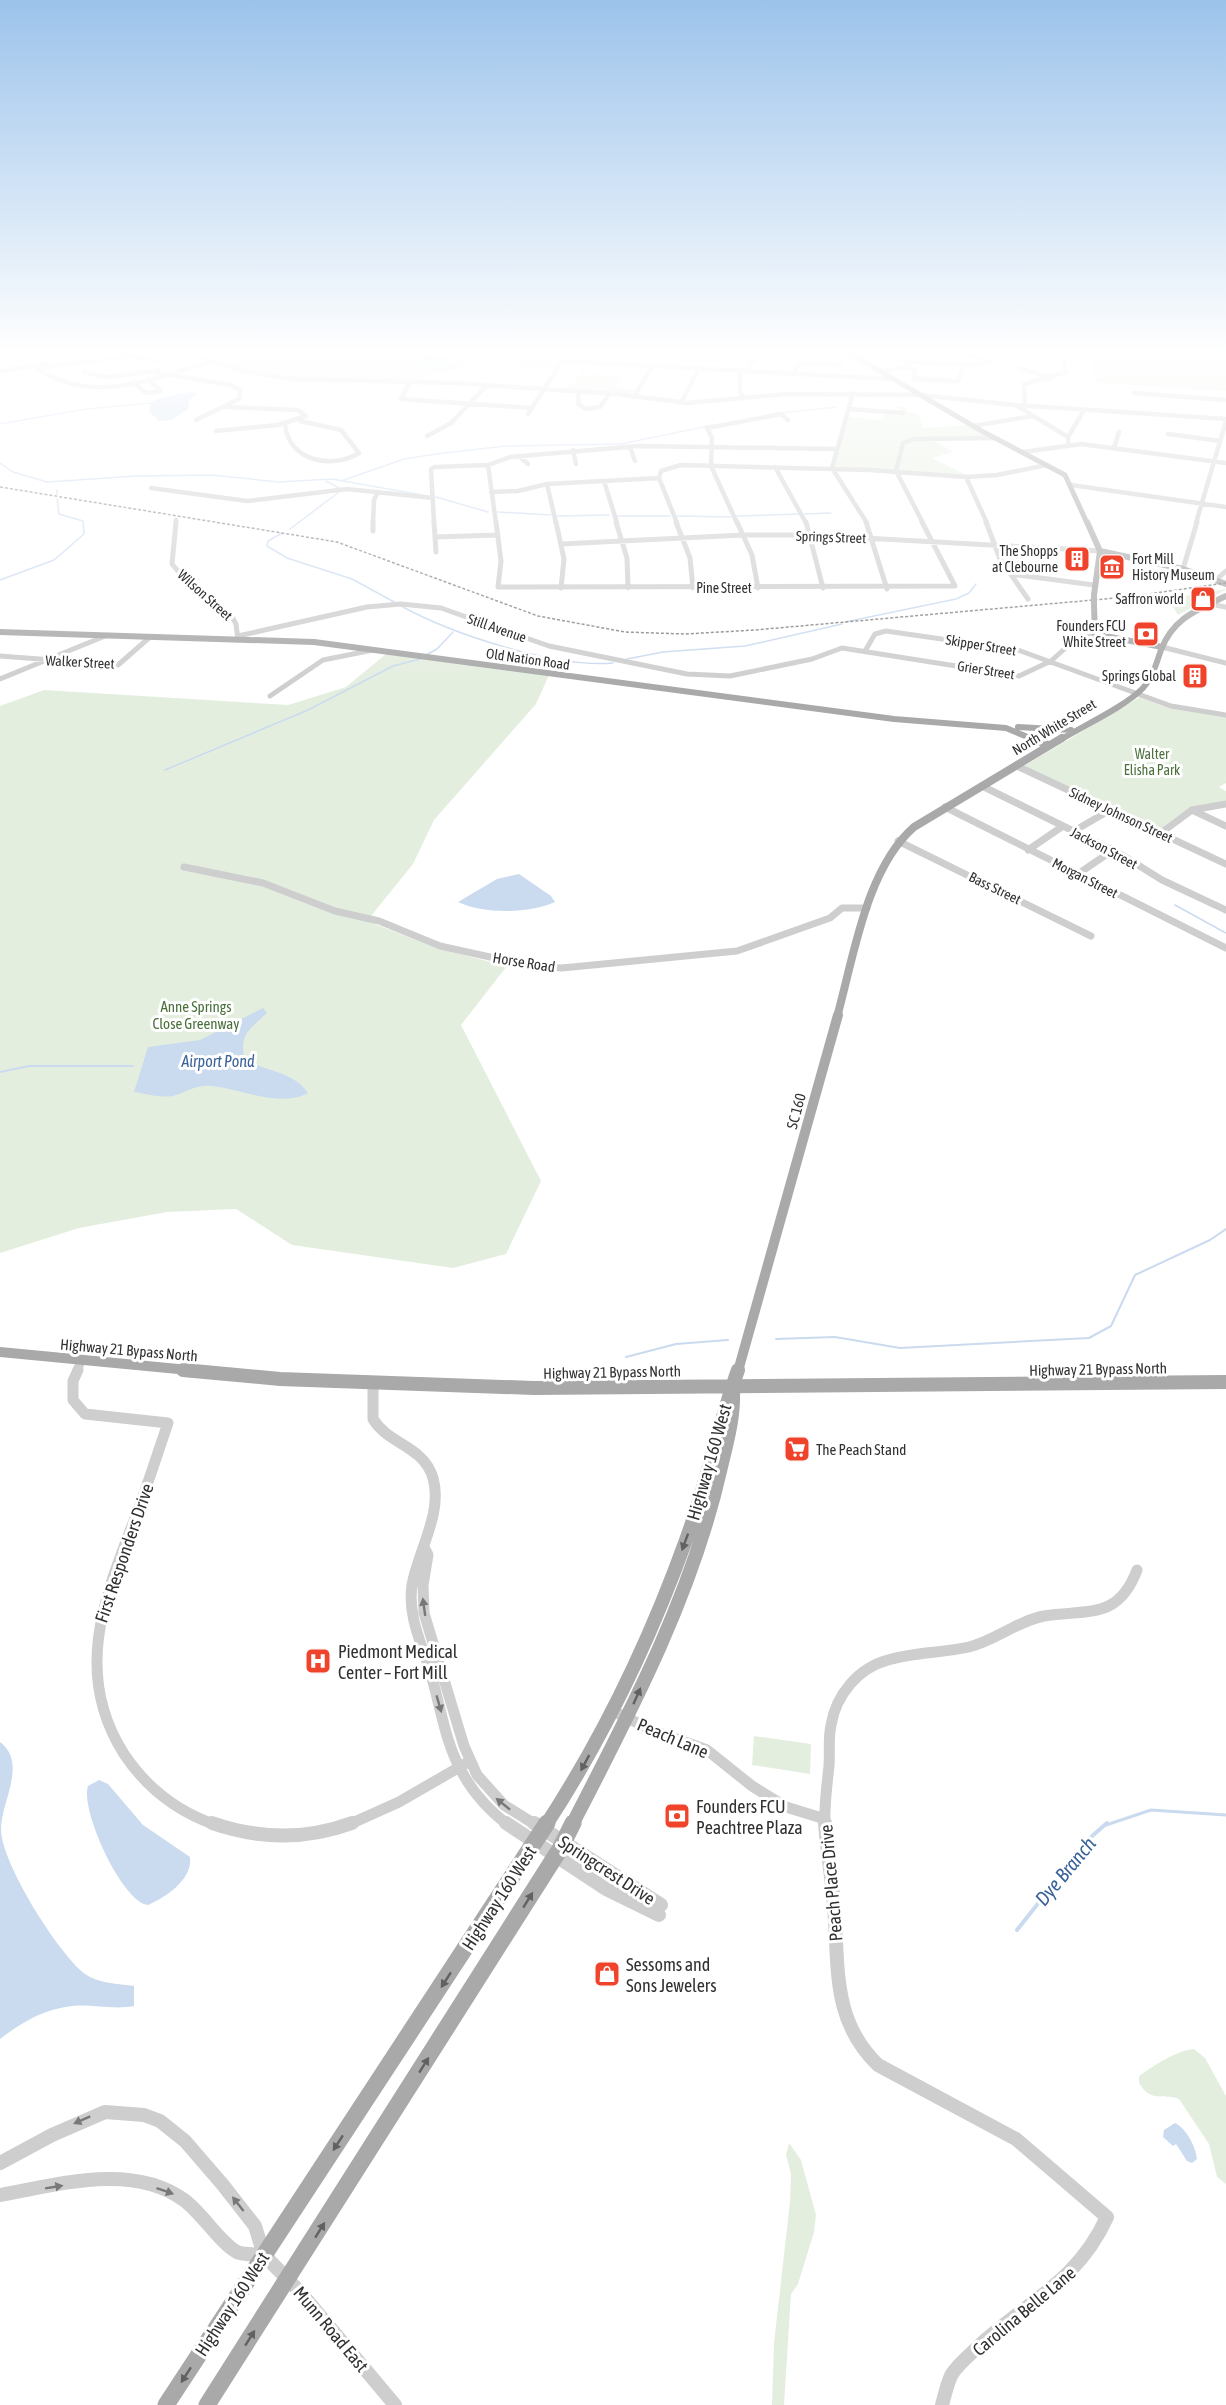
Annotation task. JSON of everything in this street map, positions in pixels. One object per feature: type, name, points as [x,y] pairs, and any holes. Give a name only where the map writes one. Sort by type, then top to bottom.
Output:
[{"type":"main road","points":[[1049,466],[1065,475],[1071,485],[1100,551],[1094,585],[1093,630],[1095,634],[1162,647]]},
{"type":"main road","points":[[1100,551],[1183,569],[1226,584]]},
{"type":"main road","name":"North White Street","points":[[896,844],[945,807],[1138,693],[1152,678],[1162,647],[1178,620],[1226,596]]},
{"type":"main road","name":"Old Nation Road","points":[[0,632],[314,642],[894,719],[1005,728],[1048,745]]},
{"type":"main road","points":[[1005,728],[1076,729]]},
{"type":"main road","name":"SC 160","points":[[734,1386],[786,1208],[867,908],[878,876],[896,844]]},
{"type":"main road","name":"Highway 21 Bypass North","points":[[0,1352],[280,1379],[534,1388],[1226,1382]]},
{"type":"main road","name":"Highway 160 West","points":[[207,2405],[288,2279],[549,1843],[620,1715],[687,1538],[724,1408],[734,1386]]},
{"type":"main road","name":"Highway 160 West","points":[[166,2405],[264,2255],[549,1843],[579,1773],[620,1715]]},
{"type":"street","points":[[436,552],[432,468],[465,466]]},
{"type":"street","points":[[436,537],[497,535],[488,466]]},
{"type":"street","points":[[673,466],[661,471],[659,478],[690,558],[693,588]]},
{"type":"street","points":[[711,466],[752,555],[758,588]]},
{"type":"street","points":[[726,466],[832,468],[966,477],[997,475],[1041,466]]},
{"type":"street","points":[[897,466],[896,471],[934,542]]},
{"type":"street","points":[[1183,569],[1213,466]]},
{"type":"street","points":[[775,467],[806,522],[823,588]]},
{"type":"street","points":[[832,468],[868,525],[887,589]]},
{"type":"street","points":[[966,477],[997,545],[1000,559],[1028,599]]},
{"type":"street","points":[[491,492],[518,491],[547,484],[659,478]]},
{"type":"street","points":[[604,481],[627,558],[628,588]]},
{"type":"street","points":[[547,484],[564,559],[561,588]]},
{"type":"street","points":[[1071,485],[1226,507]]},
{"type":"street","points":[[151,488],[247,501],[346,489],[414,498],[433,498]]},
{"type":"street","points":[[373,531],[374,500],[378,492]]},
{"type":"street","name":"Wilson Street","points":[[176,520],[172,564],[182,576],[231,615],[238,638]]},
{"type":"street","name":"Pine Street","points":[[497,535],[501,561],[498,587],[887,589],[955,586],[934,542]]},
{"type":"street","name":"Springs Street","points":[[561,544],[743,535],[872,538],[1100,551]]},
{"type":"street","points":[[1217,579],[1225,573]]},
{"type":"street","points":[[1011,574],[1094,585]]},
{"type":"street","name":"Still Avenue","points":[[238,638],[367,607],[401,604],[441,608],[549,646],[687,674],[730,676],[812,659],[834,650],[866,651]]},
{"type":"street","points":[[1209,604],[1226,607]]},
{"type":"street","name":"Skipper Street","points":[[866,651],[875,634],[886,631],[1018,650],[1182,709],[1226,715]]},
{"type":"street","name":"Grier Street","points":[[866,651],[1013,676],[1024,675],[1051,661],[1071,643],[1095,634]]},
{"type":"street","points":[[0,679],[105,636]]},
{"type":"street","name":"Walker Street","points":[[0,656],[118,665],[150,637]]},
{"type":"street","points":[[1162,647],[1226,663]]},
{"type":"street","points":[[270,696],[309,667],[323,660],[373,650]]},
{"type":"street","name":"Sidney Johnson Street","points":[[1017,766],[1226,864]]},
{"type":"street","name":"Jackson Street","points":[[982,786],[1113,850],[1162,880],[1226,910]]},
{"type":"street","points":[[1161,832],[1192,810],[1226,804]]},
{"type":"street","name":"Morgan Street","points":[[945,807],[1226,948]]},
{"type":"street","points":[[1074,831],[1110,810]]},
{"type":"street","points":[[1192,810],[1226,826]]},
{"type":"street","points":[[1028,850],[1064,826]]},
{"type":"street","name":"Bass Street","points":[[896,844],[1091,936]]},
{"type":"street","points":[[1078,874],[1113,850]]},
{"type":"street","name":"Horse Road","points":[[184,867],[229,874],[263,883],[335,912],[379,921],[440,946],[531,966],[562,968],[737,951],[830,918],[836,910],[843,907],[867,908]]},
{"type":"street","name":"First Responders Drive","points":[[81,1361],[73,1382],[73,1400],[85,1414],[168,1423],[105,1599],[97,1635],[96,1666],[101,1701],[116,1744],[135,1773],[158,1795],[177,1808],[220,1828],[256,1835],[290,1836],[331,1830],[376,1814],[465,1765]]},
{"type":"street","name":"Springcrest Drive","points":[[373,1383],[372,1409],[377,1426],[403,1441],[424,1458],[430,1468],[434,1490],[424,1547],[415,1567],[411,1599],[465,1765],[489,1809],[549,1843],[636,1907],[660,1910]]},
{"type":"street","name":"Peach Place Drive","points":[[1107,2217],[1016,2139],[878,2065],[864,2055],[854,2040],[840,1992],[825,1819],[831,1720],[846,1690],[863,1669],[903,1655],[971,1646],[1040,1617],[1101,1612],[1120,1600],[1134,1582],[1137,1570]]},
{"type":"street","name":"Peach Lane","points":[[620,1715],[707,1750],[752,1786],[786,1807],[825,1819]]},
{"type":"street","points":[[0,2163],[52,2135],[105,2112],[144,2115],[160,2121],[185,2141],[223,2185],[255,2226],[264,2255],[237,2252],[198,2212],[173,2193],[133,2180],[84,2183],[0,2195]]},
{"type":"street","name":"Carolina Belle Lane","points":[[942,2405],[952,2374],[994,2331],[1038,2302],[1083,2262],[1100,2237],[1107,2217]]},
{"type":"street","name":"Munn Road East","points":[[264,2255],[288,2279],[395,2405]]},
{"type":"green space","points":[[948,466],[968,476],[833,468]]},
{"type":"green space","points":[[1225,589],[1178,615],[1168,599]]},
{"type":"green space","name":"Anne Springs Close Greenway","points":[[386,654],[549,675],[536,704],[434,820],[413,864],[367,921],[436,948],[507,966],[461,1025],[541,1181],[506,1254],[453,1268],[292,1245],[236,1209],[167,1212],[79,1228],[0,1253],[0,706],[44,690],[288,705],[346,687]]},
{"type":"green space","name":"Walter Elisha Park","points":[[1140,697],[1226,716],[1226,783],[1219,787],[1226,791],[1226,801],[1193,807],[1164,828],[1156,828],[1024,766]]},
{"type":"green space","points":[[754,1736],[811,1744],[810,1774],[752,1765]]},
{"type":"green space","points":[[1194,2049],[1205,2058],[1226,2096],[1226,2184],[1217,2177],[1209,2144],[1179,2099],[1148,2094],[1139,2083],[1139,2076],[1158,2063]]},
{"type":"green space","points":[[789,2143],[801,2160],[816,2215],[814,2232],[798,2284],[791,2294],[784,2405],[772,2405],[774,2343],[790,2202],[791,2174],[786,2155]]},
{"type":"water","points":[[519,874],[551,896],[555,902],[532,909],[506,911],[480,909],[458,902],[497,879]]},
{"type":"water","name":"Airport Pond","points":[[263,1008],[267,1013],[244,1038],[245,1060],[288,1076],[303,1086],[308,1093],[285,1099],[207,1086],[171,1096],[134,1092],[148,1047],[200,1040]]},
{"type":"water","points":[[0,1742],[8,1751],[13,1772],[1,1829],[10,1863],[20,1884],[47,1928],[74,1963],[90,1977],[108,1983],[134,1986],[134,2006],[72,2006],[52,2010],[34,2017],[0,2039]]},
{"type":"water","points":[[99,1780],[108,1784],[143,1825],[190,1857],[190,1865],[183,1880],[163,1897],[148,1905],[138,1900],[127,1889],[115,1872],[97,1833],[87,1798],[88,1786]]},
{"type":"water","points":[[1175,2123],[1187,2133],[1192,2144],[1197,2159],[1192,2163],[1187,2161],[1176,2144],[1173,2146],[1163,2137],[1164,2130]]},
{"type":"waterway","points":[[5,466],[13,472],[47,482],[136,476],[212,475],[279,482],[332,479],[342,481]]},
{"type":"waterway","points":[[342,481],[383,466]]},
{"type":"waterway","points":[[326,481],[339,488]]},
{"type":"waterway","points":[[342,481],[422,495]]},
{"type":"waterway","points":[[290,529],[339,492]]},
{"type":"waterway","points":[[436,497],[488,512]]},
{"type":"waterway","points":[[0,580],[54,560],[84,534],[83,521],[59,514],[57,499]]},
{"type":"waterway","points":[[498,512],[551,515]]},
{"type":"waterway","points":[[805,514],[831,513]]},
{"type":"waterway","points":[[737,516],[799,514]]},
{"type":"waterway","points":[[557,516],[609,515]]},
{"type":"waterway","points":[[617,516],[670,516]]},
{"type":"waterway","points":[[677,516],[731,517]]},
{"type":"waterway","points":[[282,533],[268,541],[267,546],[287,558],[352,579],[396,603]]},
{"type":"waterway","points":[[845,622],[956,599],[969,593],[976,584]]},
{"type":"waterway","points":[[401,606],[447,627],[504,647],[563,660],[613,663]]},
{"type":"waterway","points":[[627,659],[663,652],[745,646],[842,624]]},
{"type":"waterway","points":[[426,655],[437,649],[453,632]]},
{"type":"waterway","points":[[165,770],[308,710],[393,666],[420,659]]},
{"type":"waterway","points":[[1175,905],[1226,933]]},
{"type":"waterway","points":[[0,1072],[29,1066],[133,1066]]},
{"type":"waterway","points":[[776,1339],[835,1337],[900,1348],[1089,1338],[1111,1326],[1135,1275],[1210,1240],[1226,1229]]},
{"type":"waterway","points":[[626,1357],[676,1344],[728,1340]]},
{"type":"waterway","name":"Dye Branch","points":[[1106,1825],[1151,1810],[1226,1815]]},
{"type":"waterway","name":"Dye Branch","points":[[1017,1930],[1091,1837],[1107,1823]]},
{"type":"railway","points":[[0,487],[337,542],[538,616],[625,632],[685,634],[755,630],[1127,597],[1226,583]]},
{"type":"place","name":"The Shopps at Clebourne","points":[[1077,559]]},
{"type":"place","name":"Fort Mill History Museum","points":[[1112,567]]},
{"type":"place","name":"Saffron world","points":[[1203,599]]},
{"type":"place","name":"Founders FCU White Street","points":[[1146,634]]},
{"type":"place","name":"Springs Global","points":[[1195,676]]},
{"type":"place","name":"The Peach Stand","points":[[797,1449]]},
{"type":"place","name":"Piedmont Medical Center – Fort Mill","points":[[318,1661]]},
{"type":"place","name":"Founders FCU Peachtree Plaza","points":[[677,1816]]},
{"type":"place","name":"Sessoms and Sons Jewelers","points":[[607,1974]]}]
